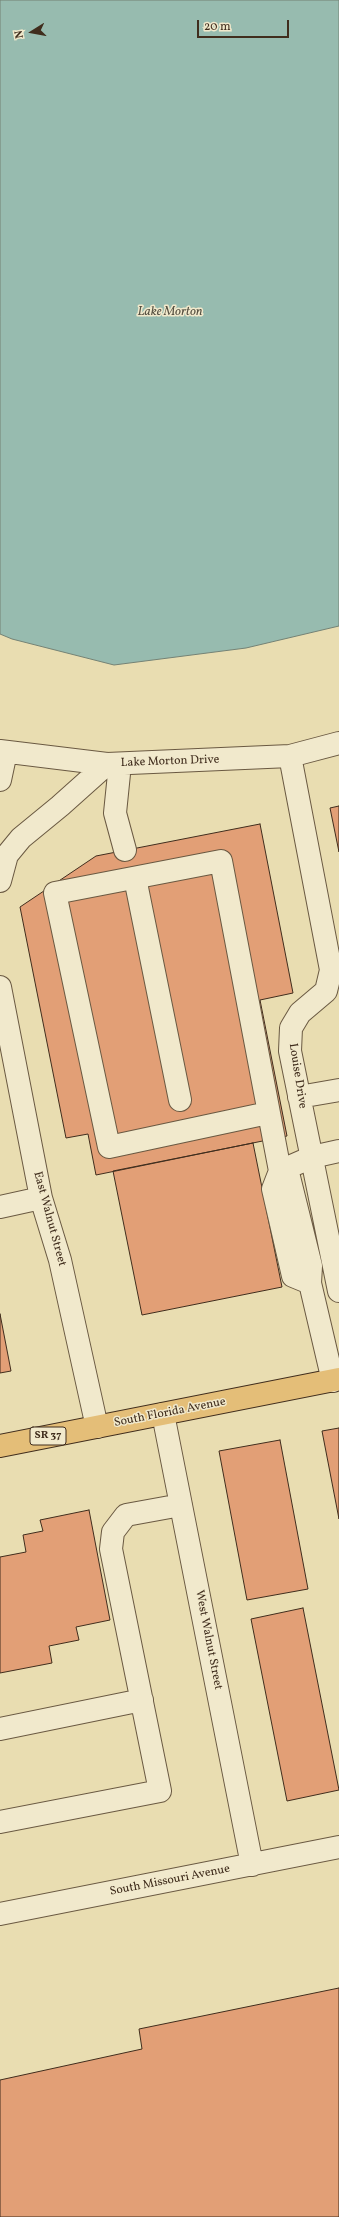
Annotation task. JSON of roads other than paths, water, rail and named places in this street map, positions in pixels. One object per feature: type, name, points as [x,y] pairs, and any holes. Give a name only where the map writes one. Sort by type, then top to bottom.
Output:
[{"type":"main road","name":"South Florida Avenue","points":[[0,1446],[336,1380]]},
{"type":"street","name":"Lake Morton Drive","points":[[3,752],[113,764],[290,756],[339,743]]},
{"type":"street","points":[[0,780],[3,752]]},
{"type":"street","name":"Louise Drive","points":[[290,756],[331,970],[326,991],[300,1014],[291,1028],[290,1051],[338,1281]]},
{"type":"street","points":[[113,764],[116,813],[125,850]]},
{"type":"street","points":[[0,881],[7,855],[21,838],[113,764]]},
{"type":"street","points":[[268,1113],[109,1147],[55,893],[222,861],[280,1171],[273,1189],[293,1276],[310,1283],[336,1380]]},
{"type":"street","points":[[135,878],[180,1100]]},
{"type":"street","name":"East Walnut Street","points":[[0,987],[41,1198],[60,1260],[97,1427]]},
{"type":"street","points":[[299,1096],[339,1090]]},
{"type":"street","points":[[280,1171],[312,1157],[339,1151]]},
{"type":"street","points":[[0,1207],[41,1198]]},
{"type":"street","name":"West Walnut Street","points":[[163,1414],[252,1865]]},
{"type":"street","points":[[0,1822],[160,1791],[111,1549],[113,1532],[126,1515],[181,1505]]},
{"type":"street","points":[[0,1729],[142,1700]]},
{"type":"street","name":"South Missouri Avenue","points":[[0,1914],[339,1847]]},
{"type":"water","name":"Lake Morton","points":[[0,0],[339,0],[339,626],[246,648],[114,665],[12,639],[0,634]]}]
